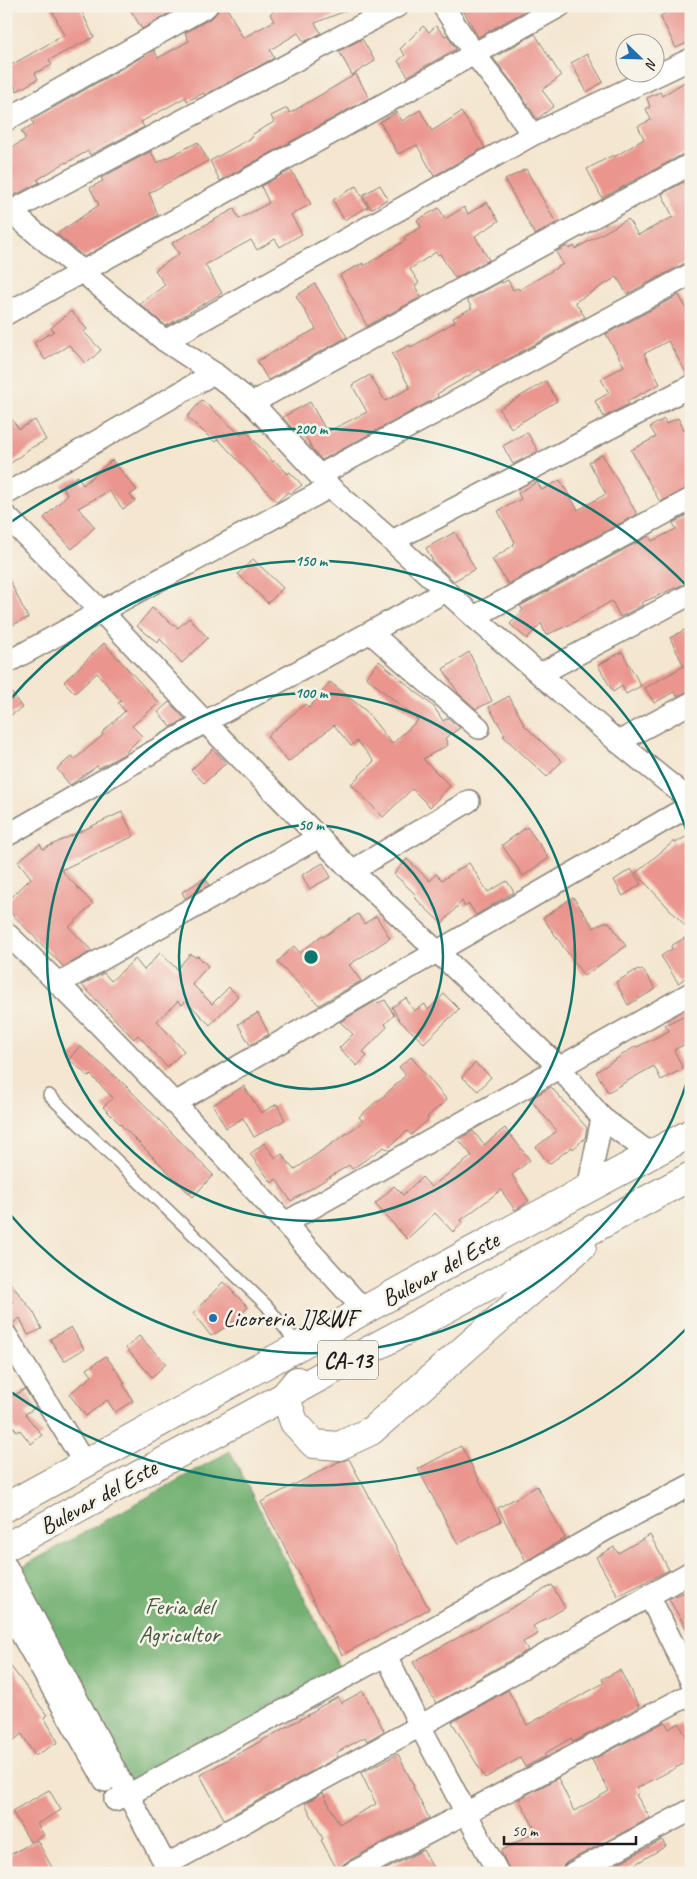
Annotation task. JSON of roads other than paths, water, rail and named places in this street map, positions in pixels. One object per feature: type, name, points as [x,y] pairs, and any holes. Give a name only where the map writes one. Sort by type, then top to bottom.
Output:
[{"type":"highway","name":"Bulevar del Este","points":[[6,1507],[470,1252],[691,1134]]},
{"type":"highway","name":"Bulevar del Este","points":[[6,1547],[621,1212],[691,1176]]},
{"type":"highway","points":[[470,1252],[440,1288],[317,1358],[285,1395],[294,1422],[314,1444],[339,1446],[371,1431],[621,1212]]},
{"type":"street","points":[[398,6],[8,210],[164,341],[214,373],[252,404],[325,481],[474,617],[618,742],[691,801]]},
{"type":"street","points":[[443,6],[475,55],[506,93],[532,135]]},
{"type":"street","points":[[6,314],[475,55],[560,6]]},
{"type":"street","points":[[6,120],[205,7]]},
{"type":"street","points":[[164,341],[532,135],[691,59]]},
{"type":"street","points":[[252,404],[691,164]]},
{"type":"street","points":[[6,662],[102,612],[325,481],[691,274]]},
{"type":"street","points":[[6,494],[214,373]]},
{"type":"street","points":[[392,541],[691,386]]},
{"type":"street","points":[[474,617],[691,499]]},
{"type":"street","points":[[6,516],[102,612],[205,722],[352,872],[559,1067],[602,1118],[652,1154]]},
{"type":"street","points":[[6,836],[205,722],[446,591]]},
{"type":"street","points":[[540,674],[691,594]]},
{"type":"street","points":[[371,633],[479,728]]},
{"type":"street","points":[[618,742],[691,703]]},
{"type":"street","points":[[352,872],[469,801]]},
{"type":"street","points":[[175,1103],[691,805]]},
{"type":"street","points":[[60,983],[319,837]]},
{"type":"street","points":[[6,933],[60,983],[175,1103],[364,1310]]},
{"type":"street","points":[[285,1223],[691,993]]},
{"type":"street","points":[[588,1189],[602,1118]]},
{"type":"street","points":[[6,1334],[85,1464]]},
{"type":"street","points":[[122,1797],[386,1655],[607,1529],[691,1486]]},
{"type":"street","points":[[6,1566],[122,1797]]},
{"type":"street","points":[[6,1607],[122,1797],[163,1870],[691,1572]]},
{"type":"street","points":[[649,1595],[691,1681]]},
{"type":"street","points":[[386,1655],[420,1726],[498,1873]]},
{"type":"street","points":[[352,1873],[691,1694]]},
{"type":"street","points":[[573,1873],[691,1810]]},
{"type":"lane","points":[[49,1095],[266,1306],[299,1346]]},
{"type":"place","name":"Licoreria JJ&WF","points":[[213,1318]]},
{"type":"park label","name":"Feria del Agricultor","points":[[179,1620]]}]
